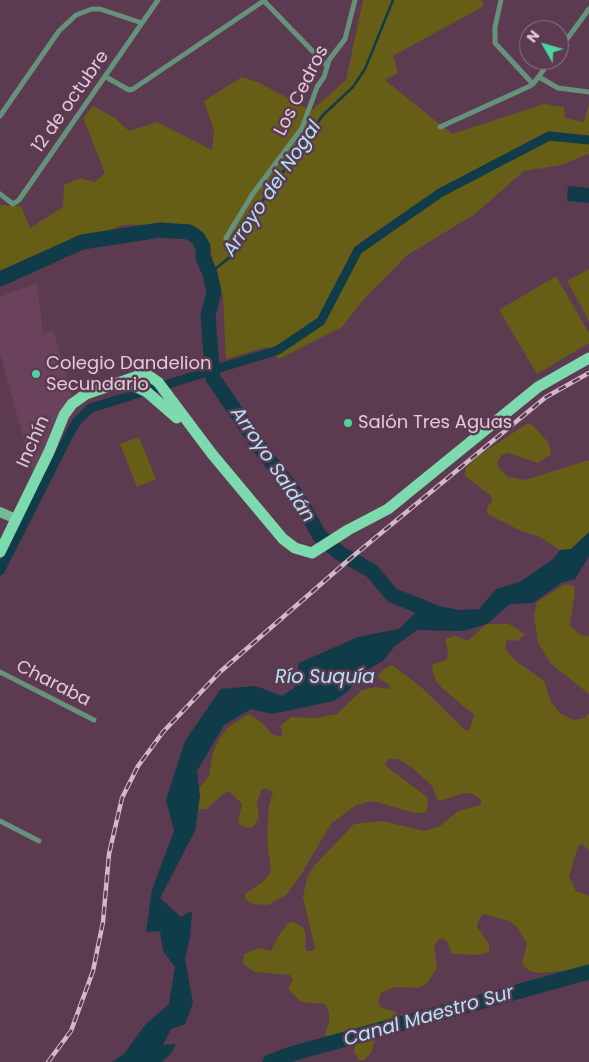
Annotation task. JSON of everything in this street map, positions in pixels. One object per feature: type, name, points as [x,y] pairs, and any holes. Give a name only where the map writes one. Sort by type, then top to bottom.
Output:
[{"type":"main road","name":"Inchín","points":[[0,552],[64,415],[72,404],[86,394],[124,381],[136,385],[151,395],[212,454],[288,543],[303,552],[317,551],[339,535],[388,510],[538,387],[589,358]]},
{"type":"main road","points":[[0,512],[16,519]]},
{"type":"street","name":"12 de octubre","points":[[0,194],[13,204],[19,200],[158,0]]},
{"type":"street","points":[[106,77],[129,90],[133,89],[265,0],[328,66]]},
{"type":"street","name":"Los Cedros","points":[[226,238],[252,195],[302,128],[317,87],[345,39],[355,0]]},
{"type":"street","points":[[501,0],[495,27],[495,43],[533,84]]},
{"type":"street","points":[[1,113],[59,31],[76,15],[92,9],[100,9],[142,23]]},
{"type":"street","points":[[569,36],[589,9]]},
{"type":"street","points":[[440,127],[533,84],[544,70]]},
{"type":"street","points":[[539,77],[558,88],[589,92]]},
{"type":"street","name":"Charaba","points":[[0,672],[94,720]]},
{"type":"street","points":[[0,821],[39,840]]},
{"type":"shaded area","points":[[363,0],[481,0],[484,6],[393,56],[398,73],[385,80],[452,134],[544,104],[564,107],[565,118],[584,122],[589,104],[589,154],[561,165],[524,171],[475,214],[406,256],[364,299],[342,327],[279,359],[266,347],[226,359],[223,297],[210,249],[189,224],[123,225],[36,258],[0,277],[0,205],[21,206],[30,228],[63,207],[64,185],[80,178],[95,182],[105,173],[83,118],[93,106],[115,118],[129,131],[157,122],[212,150],[214,130],[204,101],[242,77],[258,82],[311,111],[346,80]]},
{"type":"shaded area","points":[[589,269],[589,321],[567,281]]},
{"type":"shaded area","points":[[556,276],[589,333],[589,343],[537,374],[499,310]]},
{"type":"shaded area","name":"Colegio Dandelion Secundario","points":[[37,283],[43,334],[53,330],[72,395],[33,473],[0,353],[0,297]]},
{"type":"shaded area","points":[[528,423],[548,442],[551,451],[550,455],[538,463],[508,453],[502,455],[497,462],[498,467],[508,477],[525,480],[589,460],[589,532],[571,549],[560,550],[540,537],[519,530],[491,516],[487,513],[487,508],[492,500],[491,496],[465,476],[466,467],[481,454]]},
{"type":"shaded area","points":[[139,437],[156,479],[137,487],[120,444]]},
{"type":"shaded area","points":[[565,584],[574,586],[575,591],[570,626],[581,635],[589,636],[589,694],[551,664],[538,643],[534,616],[537,602]]},
{"type":"shaded area","points":[[486,624],[509,624],[525,634],[517,641],[507,640],[505,649],[516,661],[544,681],[551,702],[561,714],[574,720],[585,718],[589,713],[589,851],[581,843],[569,876],[576,891],[589,896],[589,968],[541,973],[532,972],[524,967],[522,962],[527,944],[517,927],[509,921],[484,914],[480,917],[477,927],[489,944],[489,952],[478,955],[452,954],[447,942],[444,939],[439,939],[434,947],[437,968],[427,983],[419,988],[395,987],[381,993],[378,1002],[380,1007],[396,1012],[401,1019],[394,1027],[377,1035],[371,1053],[364,1060],[359,1060],[354,1052],[356,1038],[353,1035],[349,1033],[336,1038],[327,1038],[325,1034],[329,1022],[329,1013],[325,1004],[301,1002],[289,990],[293,979],[290,975],[255,972],[243,964],[244,954],[258,948],[271,951],[288,923],[293,922],[304,928],[307,951],[312,951],[315,948],[303,897],[307,878],[314,866],[354,824],[382,821],[425,831],[440,826],[458,811],[481,805],[481,800],[473,794],[464,793],[440,801],[437,799],[432,786],[414,769],[398,759],[389,759],[385,763],[387,767],[426,796],[428,800],[427,810],[424,813],[414,813],[373,801],[356,805],[331,824],[299,878],[286,895],[268,905],[253,904],[245,899],[245,894],[265,880],[271,871],[267,837],[269,806],[273,792],[265,788],[261,790],[257,803],[259,818],[253,827],[248,828],[240,825],[238,821],[242,804],[229,791],[224,793],[207,809],[198,809],[196,792],[209,776],[213,752],[219,739],[229,726],[247,715],[251,715],[272,734],[280,737],[283,734],[280,726],[291,717],[315,718],[337,714],[362,690],[376,687],[389,689],[389,685],[377,677],[384,669],[392,665],[421,687],[466,731],[470,729],[474,715],[442,688],[436,681],[432,669],[433,664],[447,660],[448,650],[445,642],[447,638],[456,636],[468,641]]},
{"type":"water","points":[[568,186],[589,188],[589,203],[567,201]]},
{"type":"water","name":"Río Suquía","points":[[589,532],[589,556],[575,579],[561,583],[533,603],[510,604],[487,624],[463,631],[417,630],[395,646],[384,660],[364,672],[346,693],[334,701],[272,714],[251,709],[224,725],[197,771],[200,796],[195,831],[160,898],[181,917],[192,911],[190,938],[185,959],[193,1003],[185,1024],[171,1029],[163,1045],[176,1044],[171,1053],[162,1062],[112,1062],[124,1054],[145,1025],[169,1004],[175,967],[163,951],[160,931],[146,932],[152,890],[174,831],[166,800],[185,741],[221,689],[256,686],[282,696],[294,688],[299,663],[358,637],[399,629],[424,604],[461,610],[479,609],[496,589],[520,582],[553,559],[560,550],[571,549]]},
{"type":"waterway","name":"Arroyo del Nogal","points":[[210,273],[234,254],[243,231],[323,115],[353,87],[365,69],[393,0]]},
{"type":"waterway","points":[[0,571],[71,431],[78,420],[91,408],[278,350],[321,321],[358,250],[440,193],[549,136],[589,140]]},
{"type":"waterway","name":"Arroyo Saldán","points":[[0,279],[82,242],[160,230],[189,232],[198,238],[203,247],[203,258],[210,273],[214,292],[208,316],[213,378],[261,449],[300,500],[319,535],[338,552],[372,571],[392,595],[441,615]]},
{"type":"waterway","name":"Canal Maestro Sur","points":[[270,1062],[291,1054],[589,972]]},
{"type":"railway","points":[[48,1062],[71,1031],[93,971],[103,922],[109,854],[122,798],[138,766],[163,732],[220,672],[352,557],[546,397],[589,373]]},
{"type":"place","name":"Colegio Dandelion Secundario","points":[[36,374]]},
{"type":"place","name":"Salón Tres Aguas","points":[[348,423]]}]
